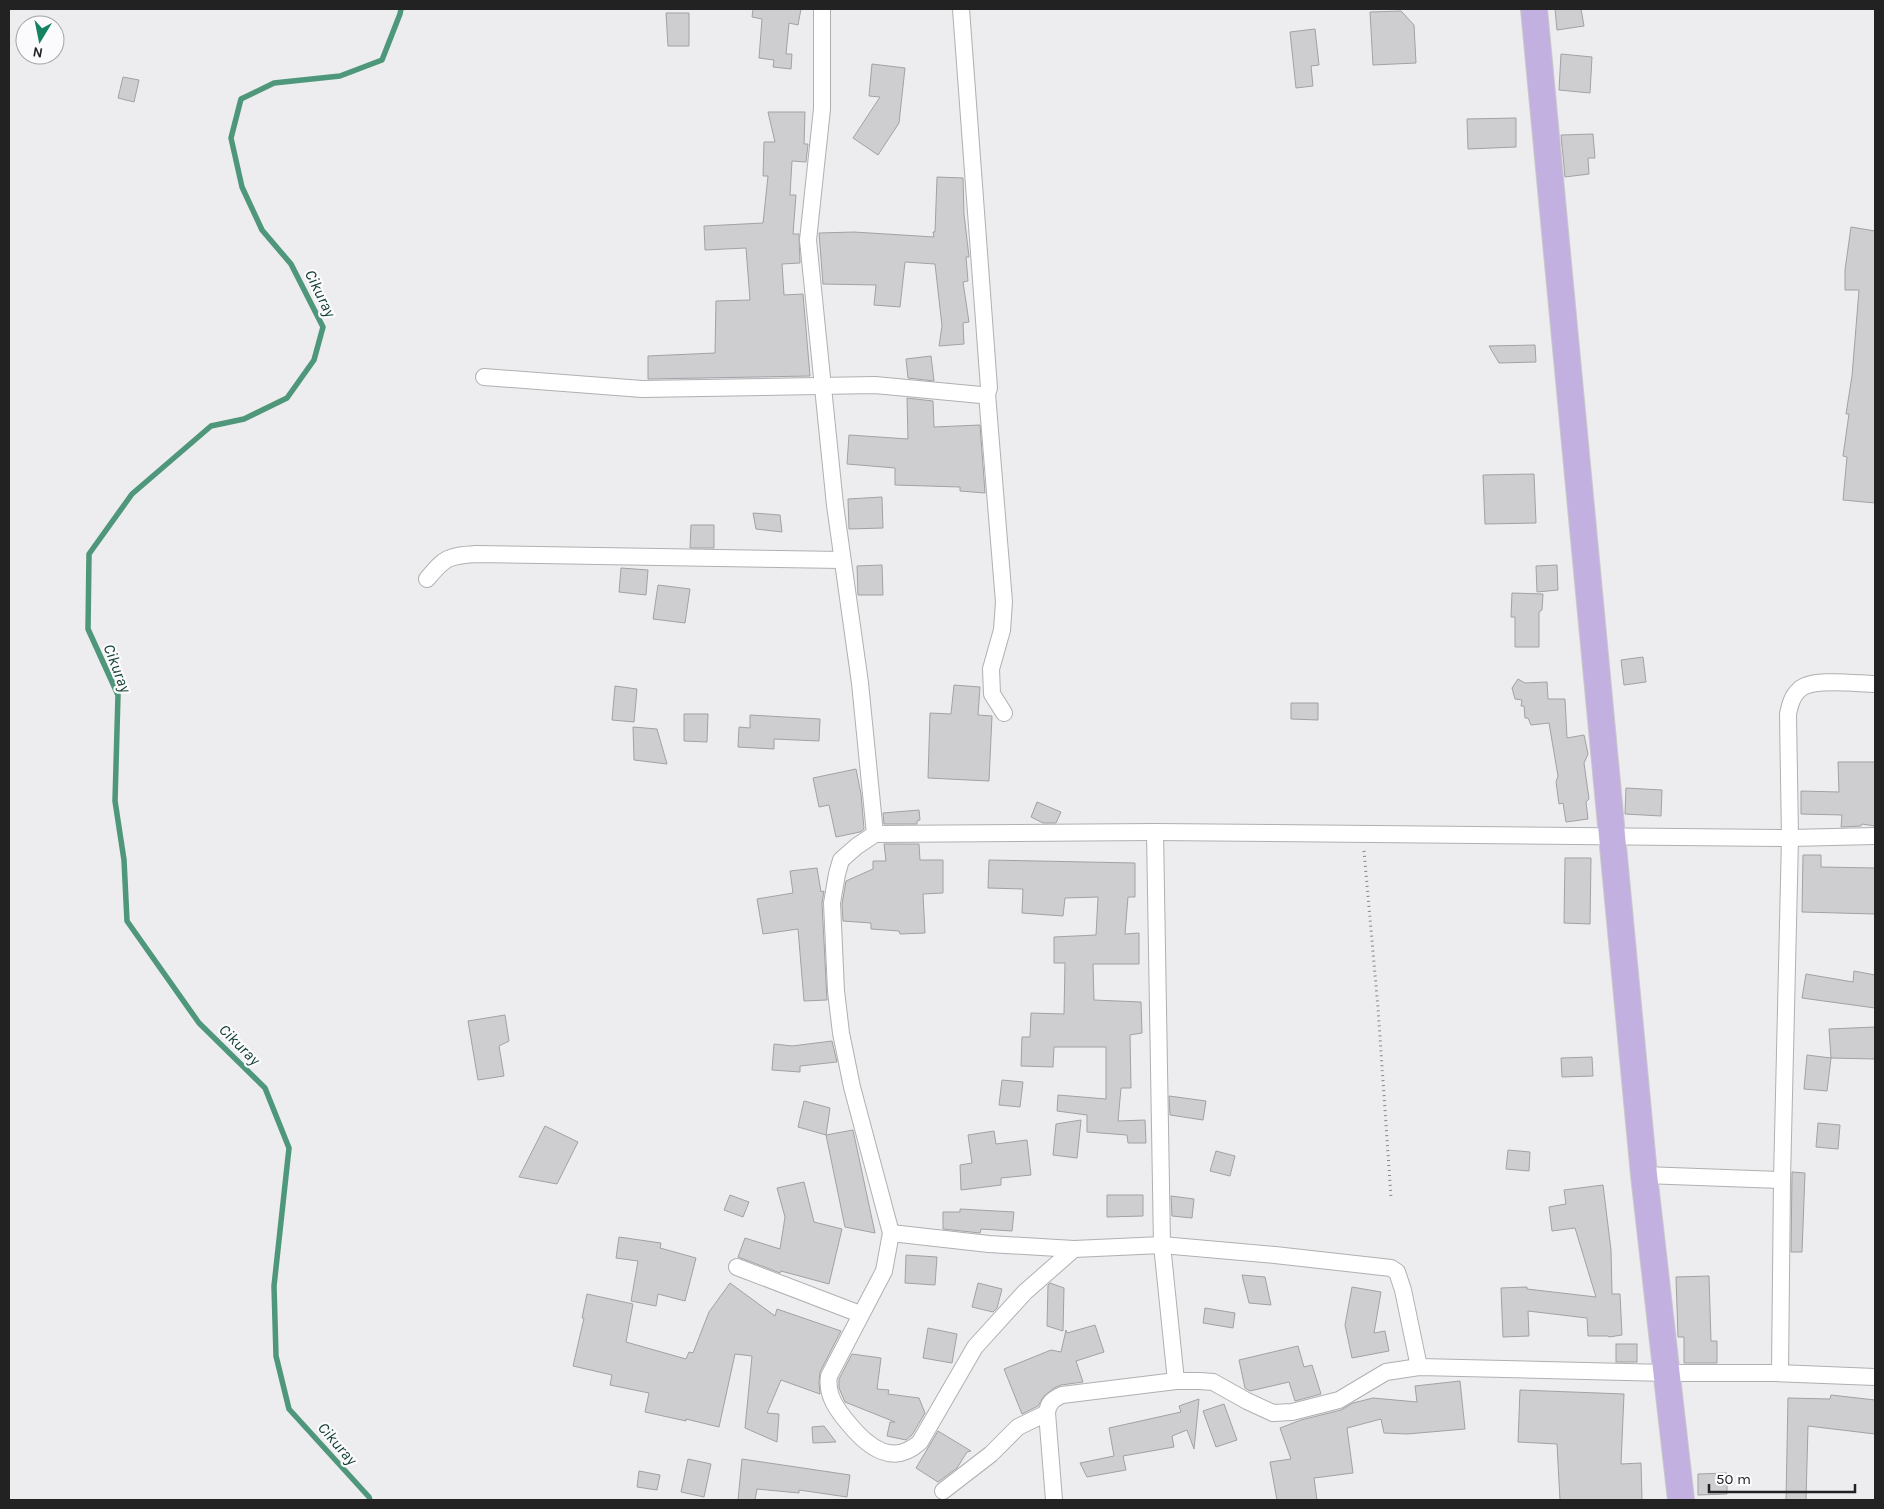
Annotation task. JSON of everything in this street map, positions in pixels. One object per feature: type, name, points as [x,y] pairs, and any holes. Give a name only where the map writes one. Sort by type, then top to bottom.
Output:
[{"type":"main road","points":[[1534,9],[1644,1175],[1681,1500]]},
{"type":"street","points":[[822,9],[822,109],[808,240],[822,388],[842,560],[860,683],[875,834]]},
{"type":"street","points":[[961,9],[989,388],[987,394],[1004,602],[1002,630],[991,669],[992,694],[1004,713]]},
{"type":"street","points":[[484,377],[632,389],[822,388],[875,385],[987,394]]},
{"type":"street","points":[[426,579],[442,561],[453,556],[476,554],[842,560]]},
{"type":"street","points":[[1780,1373],[1782,1180],[1790,838],[1788,714],[1791,700],[1800,688],[1812,683],[1875,684]]},
{"type":"street","points":[[1155,832],[1162,1245],[1176,1380]]},
{"type":"street","points":[[1074,1249],[1025,1292],[974,1347],[920,1442],[912,1449],[903,1453],[886,1453],[869,1444],[843,1417],[829,1393],[830,1370],[884,1271],[891,1232],[852,1086],[841,1033],[836,991],[832,904],[841,860],[875,834],[1155,832],[1790,838],[1875,836]]},
{"type":"street","points":[[1644,1175],[1782,1180]]},
{"type":"street","points":[[891,1232],[989,1244],[1074,1249],[1162,1245],[1391,1268],[1398,1272],[1419,1367]]},
{"type":"street","points":[[737,1267],[860,1314]]},
{"type":"street","points":[[1054,1500],[1047,1413],[1050,1404],[1055,1398],[1062,1395],[1176,1380],[1213,1382],[1272,1413],[1292,1412],[1339,1400],[1386,1372],[1419,1367],[1667,1373],[1780,1373],[1875,1377]]},
{"type":"street","points":[[942,1491],[991,1454],[1018,1426],[1047,1413]]},
{"type":"path","points":[[1362,835],[1378,1008],[1391,1197]]},
{"type":"building","points":[[753,9],[801,9],[798,25],[789,23],[786,54],[792,54],[791,69],[773,67],[774,60],[759,58],[762,19],[752,17]]},
{"type":"building","points":[[1555,9],[1581,9],[1584,26],[1557,30]]},
{"type":"building","points":[[1401,11],[1414,25],[1416,63],[1373,65],[1370,12]]},
{"type":"building","points":[[666,13],[689,13],[689,46],[668,46]]},
{"type":"building","points":[[1315,29],[1319,65],[1311,66],[1313,86],[1296,88],[1290,32]]},
{"type":"building","points":[[1561,54],[1592,57],[1590,93],[1559,90]]},
{"type":"building","points":[[872,64],[905,68],[899,123],[878,155],[853,138],[880,97],[869,96]]},
{"type":"building","points":[[123,77],[139,80],[134,102],[118,98]]},
{"type":"building","points":[[768,112],[805,112],[804,144],[808,144],[806,162],[792,161],[790,195],[796,195],[793,234],[799,234],[800,263],[782,264],[784,295],[803,294],[810,376],[648,379],[648,356],[715,353],[716,301],[750,300],[746,248],[705,250],[704,226],[763,223],[768,176],[763,176],[764,142],[775,142]]},
{"type":"building","points":[[1516,118],[1516,147],[1468,149],[1467,119]]},
{"type":"building","points":[[1593,134],[1595,158],[1588,158],[1589,174],[1565,177],[1561,135]]},
{"type":"building","points":[[937,177],[963,178],[964,214],[969,257],[966,257],[968,281],[963,282],[969,322],[963,323],[964,344],[939,346],[942,326],[935,264],[905,262],[900,307],[874,305],[876,285],[823,284],[819,233],[854,232],[934,237]]},
{"type":"building","points":[[1851,227],[1875,231],[1875,503],[1843,500],[1847,457],[1843,456],[1849,414],[1846,414],[1852,376],[1859,290],[1845,290],[1845,270]]},
{"type":"building","points":[[1535,345],[1536,362],[1499,363],[1489,346]]},
{"type":"building","points":[[931,356],[934,381],[908,378],[906,359]]},
{"type":"building","points":[[907,398],[933,401],[934,427],[980,425],[985,493],[960,491],[960,487],[895,485],[895,468],[847,464],[849,435],[908,439]]},
{"type":"building","points":[[1534,474],[1536,523],[1485,524],[1483,475]]},
{"type":"building","points":[[882,497],[883,528],[849,529],[848,499]]},
{"type":"building","points":[[753,513],[780,515],[782,532],[756,529]]},
{"type":"building","points":[[691,525],[714,525],[714,548],[690,548]]},
{"type":"building","points":[[882,565],[883,595],[858,595],[857,566]]},
{"type":"building","points":[[1557,565],[1558,590],[1537,592],[1536,566]]},
{"type":"building","points":[[621,568],[648,570],[646,595],[619,592]]},
{"type":"building","points":[[658,585],[690,589],[685,623],[653,619]]},
{"type":"building","points":[[1512,593],[1543,594],[1542,610],[1539,612],[1539,647],[1515,647],[1515,617],[1511,617]]},
{"type":"building","points":[[1643,657],[1646,682],[1624,685],[1621,660]]},
{"type":"building","points":[[1518,679],[1525,683],[1547,682],[1548,699],[1565,699],[1567,738],[1584,735],[1588,754],[1584,763],[1589,799],[1586,802],[1588,819],[1566,822],[1563,803],[1559,804],[1556,782],[1558,776],[1549,723],[1531,725],[1528,718],[1525,718],[1524,706],[1521,706],[1522,700],[1515,699],[1512,688]]},
{"type":"building","points":[[954,685],[980,687],[978,715],[992,716],[989,781],[928,778],[930,713],[951,714]]},
{"type":"building","points":[[615,686],[637,689],[634,722],[612,720]]},
{"type":"building","points":[[1291,703],[1318,703],[1318,720],[1291,719]]},
{"type":"building","points":[[684,714],[708,714],[707,742],[684,741]]},
{"type":"building","points":[[750,715],[820,719],[819,741],[774,739],[774,749],[738,747],[739,727],[750,728]]},
{"type":"building","points":[[633,727],[657,729],[667,764],[634,760]]},
{"type":"building","points":[[1838,762],[1875,762],[1875,826],[1862,824],[1861,826],[1841,827],[1842,815],[1801,814],[1801,791],[1839,792]]},
{"type":"building","points":[[856,769],[861,794],[864,829],[860,832],[836,837],[829,805],[819,807],[813,778]]},
{"type":"building","points":[[1626,788],[1662,790],[1661,816],[1625,814]]},
{"type":"building","points":[[1037,802],[1061,812],[1056,823],[1043,823],[1031,817]]},
{"type":"building","points":[[919,810],[920,820],[917,821],[917,824],[884,824],[883,813]]},
{"type":"building","points":[[884,844],[919,844],[920,860],[943,860],[943,893],[923,894],[925,933],[900,934],[899,931],[871,929],[871,923],[843,921],[842,904],[846,881],[873,869],[873,861],[886,861]]},
{"type":"building","points":[[1803,855],[1821,855],[1821,867],[1875,868],[1875,914],[1802,912]]},
{"type":"building","points":[[1565,858],[1591,858],[1590,924],[1564,923]]},
{"type":"building","points":[[989,860],[1135,863],[1135,897],[1128,897],[1125,934],[1139,933],[1139,964],[1093,964],[1094,1000],[1141,1002],[1142,1033],[1130,1035],[1131,1088],[1121,1088],[1118,1121],[1145,1120],[1146,1143],[1128,1143],[1127,1135],[1087,1132],[1087,1115],[1057,1111],[1058,1095],[1106,1099],[1106,1047],[1054,1047],[1053,1067],[1021,1066],[1022,1037],[1030,1037],[1031,1013],[1064,1014],[1065,963],[1054,963],[1054,937],[1096,935],[1098,897],[1065,898],[1063,916],[1022,913],[1023,889],[988,888]]},
{"type":"building","points":[[817,868],[821,892],[824,891],[822,903],[827,1000],[804,1001],[798,929],[763,934],[757,899],[793,893],[790,871]]},
{"type":"building","points":[[1854,971],[1875,975],[1875,1008],[1802,998],[1806,974],[1853,982]]},
{"type":"building","points":[[505,1015],[509,1041],[499,1046],[504,1076],[478,1080],[468,1021]]},
{"type":"building","points":[[1875,1027],[1875,1059],[1831,1058],[1829,1029]]},
{"type":"building","points":[[832,1041],[837,1062],[800,1066],[800,1072],[772,1070],[774,1044],[792,1046]]},
{"type":"building","points":[[1807,1055],[1831,1058],[1827,1091],[1804,1089]]},
{"type":"building","points":[[1592,1057],[1593,1076],[1562,1077],[1561,1058]]},
{"type":"building","points":[[1002,1080],[1023,1082],[1020,1107],[999,1105]]},
{"type":"building","points":[[1169,1096],[1206,1101],[1203,1120],[1170,1115]]},
{"type":"building","points":[[804,1101],[830,1108],[826,1135],[798,1127]]},
{"type":"building","points":[[1081,1120],[1077,1158],[1053,1155],[1056,1124]]},
{"type":"building","points":[[1818,1123],[1840,1125],[1838,1149],[1816,1147]]},
{"type":"building","points":[[545,1126],[578,1142],[557,1184],[519,1177]]},
{"type":"building","points":[[853,1130],[875,1233],[845,1227],[826,1135]]},
{"type":"building","points":[[994,1131],[996,1144],[1027,1140],[1031,1175],[1001,1178],[1001,1185],[961,1190],[960,1165],[972,1163],[968,1135]]},
{"type":"building","points":[[1508,1150],[1530,1152],[1529,1171],[1506,1169]]},
{"type":"building","points":[[1216,1151],[1235,1156],[1230,1176],[1210,1171]]},
{"type":"building","points":[[1792,1172],[1805,1173],[1802,1252],[1791,1252]]},
{"type":"building","points":[[804,1182],[814,1222],[842,1229],[829,1284],[781,1271],[780,1273],[738,1257],[745,1238],[780,1249],[785,1217],[777,1188]]},
{"type":"building","points":[[1603,1185],[1611,1250],[1612,1294],[1620,1294],[1622,1335],[1609,1337],[1588,1336],[1587,1318],[1528,1311],[1529,1336],[1503,1337],[1501,1288],[1527,1287],[1527,1289],[1596,1297],[1575,1228],[1552,1231],[1549,1207],[1566,1204],[1564,1190]]},
{"type":"building","points":[[730,1195],[749,1202],[743,1217],[724,1210]]},
{"type":"building","points":[[1107,1195],[1143,1195],[1143,1216],[1107,1217]]},
{"type":"building","points":[[1171,1196],[1194,1199],[1192,1218],[1172,1216]]},
{"type":"building","points":[[960,1209],[1014,1212],[1012,1231],[981,1229],[980,1233],[943,1229],[943,1212],[960,1212]]},
{"type":"building","points":[[619,1237],[661,1243],[660,1248],[696,1258],[685,1301],[658,1294],[656,1306],[631,1301],[638,1261],[616,1258]]},
{"type":"building","points":[[906,1255],[937,1257],[935,1285],[905,1283]]},
{"type":"building","points":[[1242,1275],[1265,1277],[1271,1305],[1249,1303]]},
{"type":"building","points":[[1709,1276],[1711,1341],[1717,1341],[1717,1363],[1684,1363],[1684,1337],[1678,1337],[1676,1277]]},
{"type":"building","points":[[730,1283],[775,1316],[777,1309],[841,1331],[820,1372],[820,1394],[781,1380],[767,1413],[779,1414],[777,1442],[745,1428],[752,1356],[735,1354],[719,1427],[645,1412],[649,1393],[610,1385],[612,1375],[573,1366],[584,1318],[582,1318],[587,1294],[633,1304],[626,1342],[686,1359],[689,1352],[693,1353],[709,1312]]},
{"type":"building","points":[[978,1283],[1002,1289],[997,1308],[993,1312],[972,1307]]},
{"type":"building","points":[[1050,1283],[1064,1288],[1063,1331],[1047,1326],[1048,1285]]},
{"type":"building","points":[[1352,1287],[1381,1292],[1374,1333],[1385,1331],[1389,1351],[1352,1358],[1345,1325]]},
{"type":"building","points":[[1205,1308],[1235,1313],[1233,1328],[1203,1323]]},
{"type":"building","points":[[1095,1325],[1104,1352],[1076,1361],[1083,1382],[1061,1385],[1054,1388],[1044,1396],[1038,1406],[1022,1414],[1004,1369],[1051,1350],[1061,1352],[1066,1330],[1067,1333]]},
{"type":"building","points":[[928,1328],[957,1334],[952,1363],[923,1358]]},
{"type":"building","points":[[1616,1344],[1637,1344],[1637,1362],[1616,1362]]},
{"type":"building","points":[[1298,1346],[1304,1367],[1312,1365],[1321,1394],[1295,1401],[1289,1382],[1250,1391],[1245,1388],[1239,1360]]},
{"type":"building","points":[[852,1354],[881,1358],[877,1389],[889,1390],[888,1394],[919,1398],[925,1413],[912,1435],[906,1440],[887,1436],[890,1422],[895,1422],[845,1402],[839,1388],[839,1379]]},
{"type":"building","points":[[1460,1381],[1465,1429],[1407,1434],[1384,1433],[1381,1419],[1347,1428],[1353,1473],[1314,1478],[1317,1500],[1277,1500],[1270,1462],[1291,1459],[1280,1428],[1301,1420],[1341,1410],[1353,1403],[1373,1398],[1417,1402],[1415,1386]]},
{"type":"building","points":[[1520,1390],[1624,1394],[1621,1464],[1641,1463],[1642,1500],[1560,1500],[1557,1444],[1518,1442]]},
{"type":"building","points":[[1831,1395],[1875,1400],[1875,1434],[1808,1426],[1806,1500],[1786,1500],[1788,1398],[1830,1399]]},
{"type":"building","points":[[1199,1399],[1194,1449],[1187,1430],[1172,1436],[1174,1447],[1123,1456],[1126,1470],[1087,1477],[1080,1463],[1114,1456],[1109,1428],[1181,1412],[1179,1406]]},
{"type":"building","points":[[1224,1404],[1237,1440],[1216,1447],[1203,1411]]},
{"type":"building","points":[[824,1426],[836,1442],[813,1443],[812,1427]]},
{"type":"building","points":[[938,1431],[971,1451],[967,1452],[957,1468],[938,1482],[916,1468]]},
{"type":"building","points":[[688,1459],[711,1464],[704,1497],[681,1492]]},
{"type":"building","points":[[742,1459],[850,1475],[847,1497],[799,1490],[799,1493],[757,1489],[755,1500],[738,1500]]},
{"type":"building","points":[[639,1471],[660,1475],[657,1490],[637,1487]]},
{"type":"building","points":[[1727,1473],[1727,1494],[1698,1495],[1698,1474]]},
{"type":"waterway","name":"Cikuray","points":[[370,1500],[289,1409],[276,1356],[274,1286],[289,1148],[265,1088],[199,1023],[127,921],[124,860],[115,801],[118,695],[88,629],[89,554],[132,494],[211,426],[244,419],[287,398],[314,360],[323,327],[291,264],[262,230],[242,187],[231,138],[241,99],[274,83],[340,76],[382,60],[401,9]]}]
